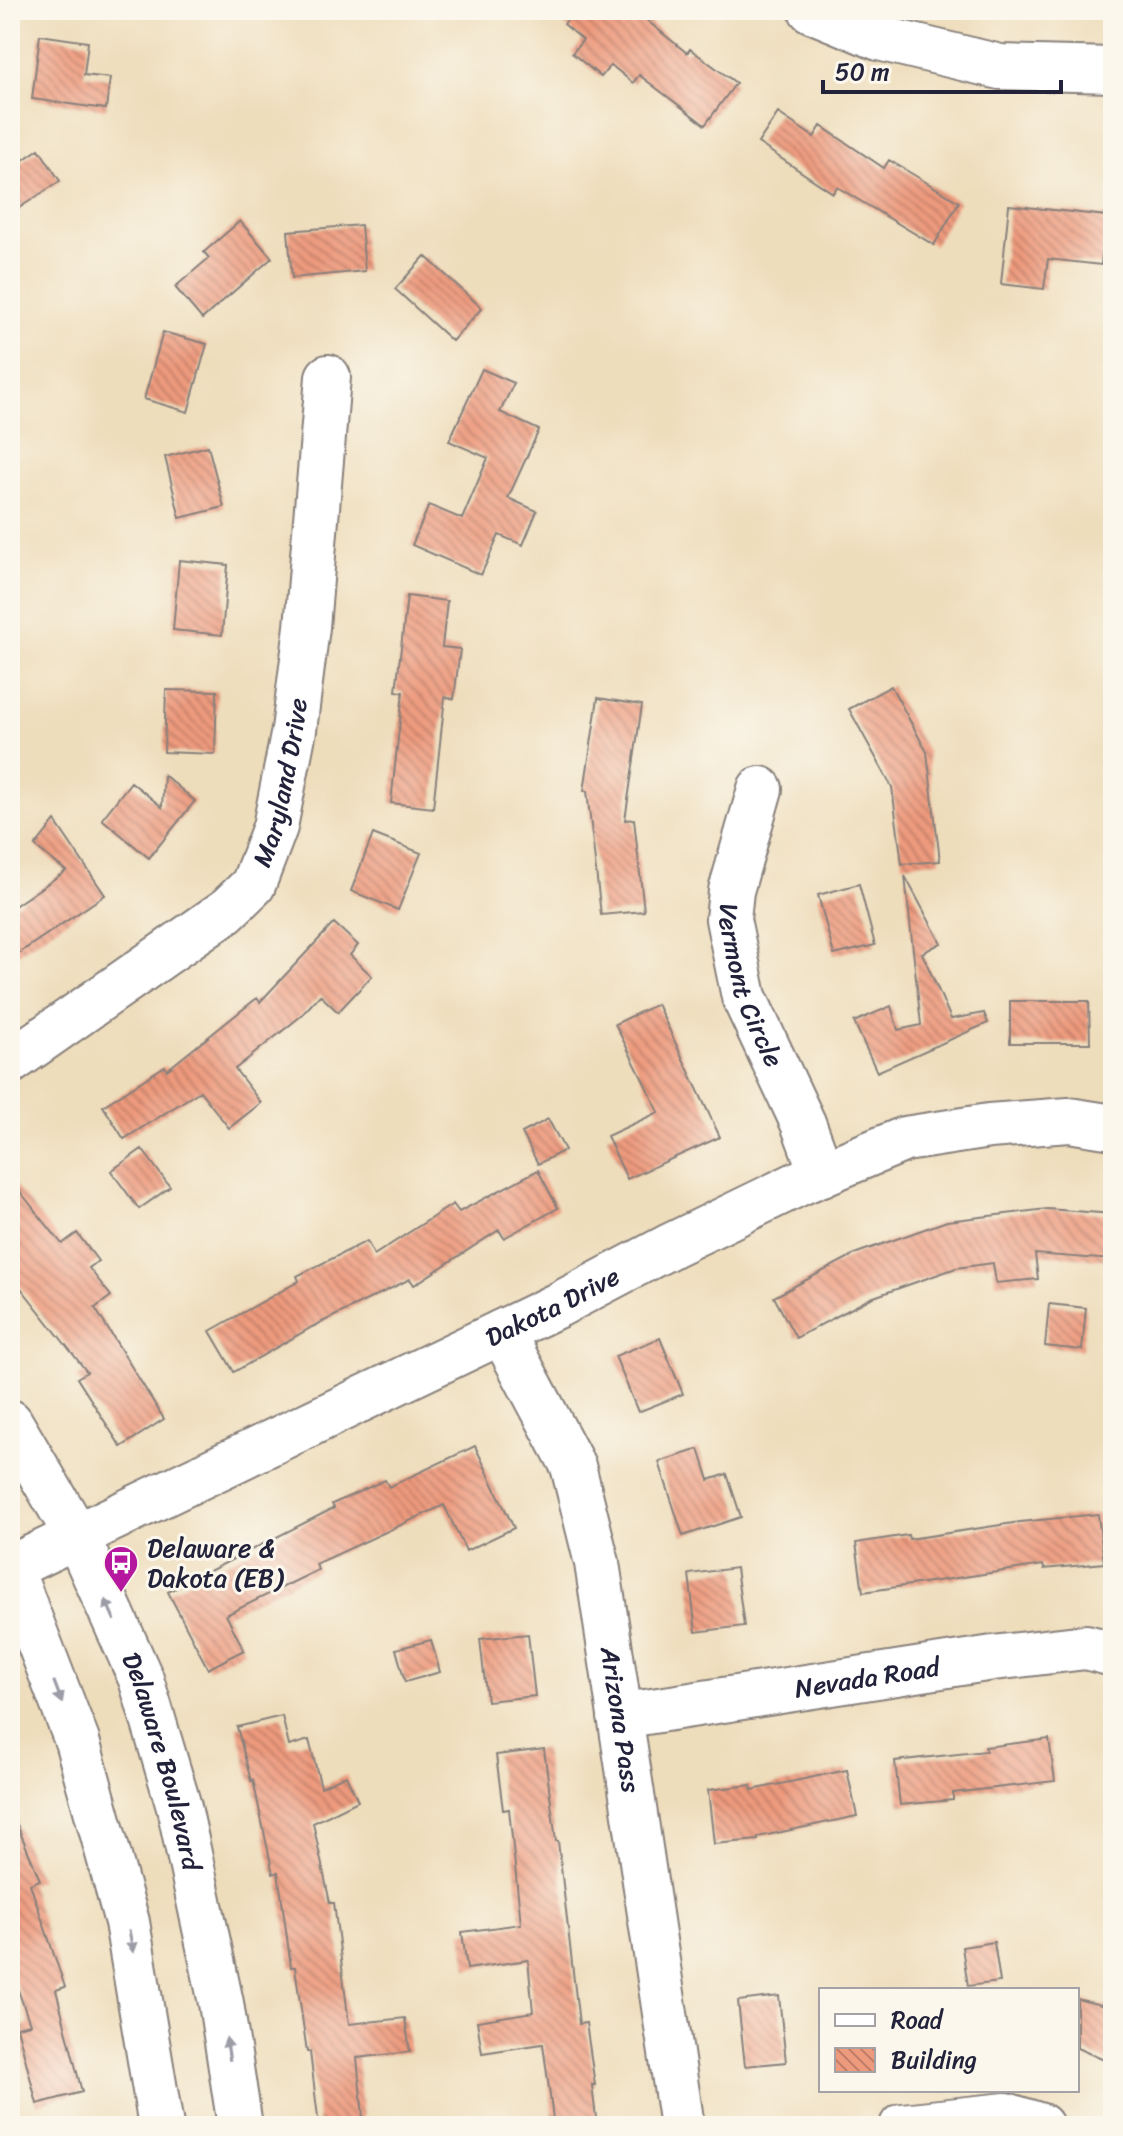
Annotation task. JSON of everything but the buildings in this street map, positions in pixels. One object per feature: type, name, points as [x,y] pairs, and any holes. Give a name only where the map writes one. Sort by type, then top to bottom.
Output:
[{"type":"street","points":[[811,10],[879,38],[1000,67],[1113,70]]},
{"type":"street","name":"Maryland Drive","points":[[10,1062],[226,911],[253,885],[275,827],[294,730],[307,627],[328,377]]},
{"type":"street","name":"Vermont Circle","points":[[760,789],[731,891],[728,919],[744,997],[803,1123],[822,1174]]},
{"type":"street","name":"Dakota Drive","points":[[10,1568],[502,1332],[685,1239],[822,1174],[905,1139],[989,1126],[1069,1120],[1113,1127]]},
{"type":"street","name":"Arizona Pass","points":[[502,1332],[573,1466],[597,1563],[682,2126]]},
{"type":"street","name":"Delaware Boulevard","points":[[10,1422],[77,1536],[141,1679],[179,1807],[221,2003],[240,2126]]},
{"type":"street","points":[[10,1568],[77,1741],[127,1922],[161,2126]]},
{"type":"street","name":"Nevada Road","points":[[620,1716],[993,1658],[1086,1647],[1113,1654]]},
{"type":"street","points":[[902,2126],[1006,2115],[1041,2126]]},
{"type":"place","name":"Delaware & Dakota (EB)","points":[[121,1594]]}]
